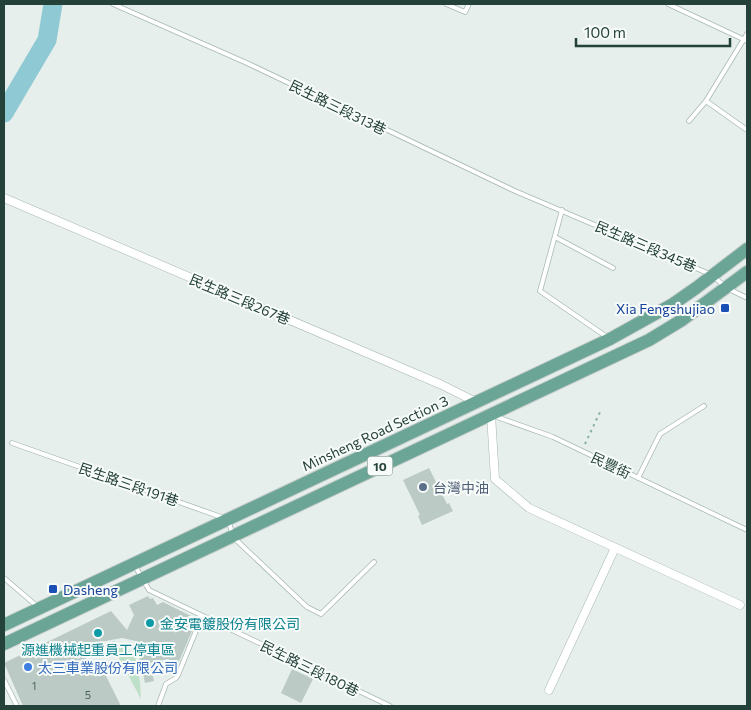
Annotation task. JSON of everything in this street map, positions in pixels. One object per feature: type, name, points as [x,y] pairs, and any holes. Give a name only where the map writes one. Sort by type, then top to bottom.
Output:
[{"type":"main road","name":"Minsheng Road Section 3","points":[[4,625],[478,404],[610,339],[673,304],[747,249]]},
{"type":"main road","name":"10","points":[[4,644],[489,413],[649,340],[682,320],[747,272]]},
{"type":"street","name":"民生路三段267巷","points":[[4,198],[442,385],[478,404]]},
{"type":"street","points":[[489,413],[495,479],[530,508],[740,605]]},
{"type":"street","points":[[549,690],[615,548]]},
{"type":"lane","name":"民生路三段313巷","points":[[112,4],[258,68],[515,191],[562,210]]},
{"type":"lane","points":[[446,4],[465,12],[469,4]]},
{"type":"lane","points":[[668,4],[745,40]]},
{"type":"lane","points":[[688,121],[706,101],[747,34]]},
{"type":"lane","points":[[706,101],[747,130]]},
{"type":"lane","points":[[562,210],[540,291],[610,339]]},
{"type":"lane","name":"民生路三段345巷","points":[[562,210],[712,275],[726,288],[747,298]]},
{"type":"lane","points":[[555,237],[613,268]]},
{"type":"lane","points":[[638,478],[660,434],[704,406]]},
{"type":"lane","name":"民豐街","points":[[489,413],[553,437],[747,530]]},
{"type":"lane","name":"民生路三段191巷","points":[[12,443],[228,520]]},
{"type":"lane","points":[[228,520],[232,537],[307,607],[321,614],[374,562]]},
{"type":"lane","name":"民生路三段180巷","points":[[134,564],[149,590],[390,706]]},
{"type":"lane","points":[[4,578],[40,608]]},
{"type":"lane","points":[[158,706],[166,684],[178,675],[202,616]]},
{"type":"lane","points":[[4,680],[17,706]]},
{"type":"path","points":[[582,451],[600,412]]},
{"type":"green space","points":[[114,641],[135,655],[141,699],[111,643]]},
{"type":"building","points":[[429,468],[447,504],[449,503],[453,511],[422,525],[418,516],[420,515],[403,480]]},
{"type":"building","points":[[148,596],[150,599],[153,598],[157,605],[163,602],[197,619],[178,664],[168,659],[150,663],[154,681],[145,683],[136,641],[122,638],[100,642],[83,662],[90,675],[102,668],[121,706],[23,706],[4,663],[111,611],[127,630],[134,615],[129,605]]},
{"type":"building","points":[[292,669],[313,679],[301,703],[281,693]]},
{"type":"waterway","points":[[4,113],[47,40],[53,4]]},
{"type":"place","name":"Xia Fengshujiao","points":[[725,308]]},
{"type":"place","name":"台灣中油","points":[[423,487]]},
{"type":"place","name":"Dasheng","points":[[53,589]]},
{"type":"place","name":"金安電鍍股份有限公司","points":[[150,623]]},
{"type":"place","name":"源進機械起重員工停車區","points":[[98,633]]},
{"type":"place","name":"太三車業股份有限公司","points":[[28,667]]}]
